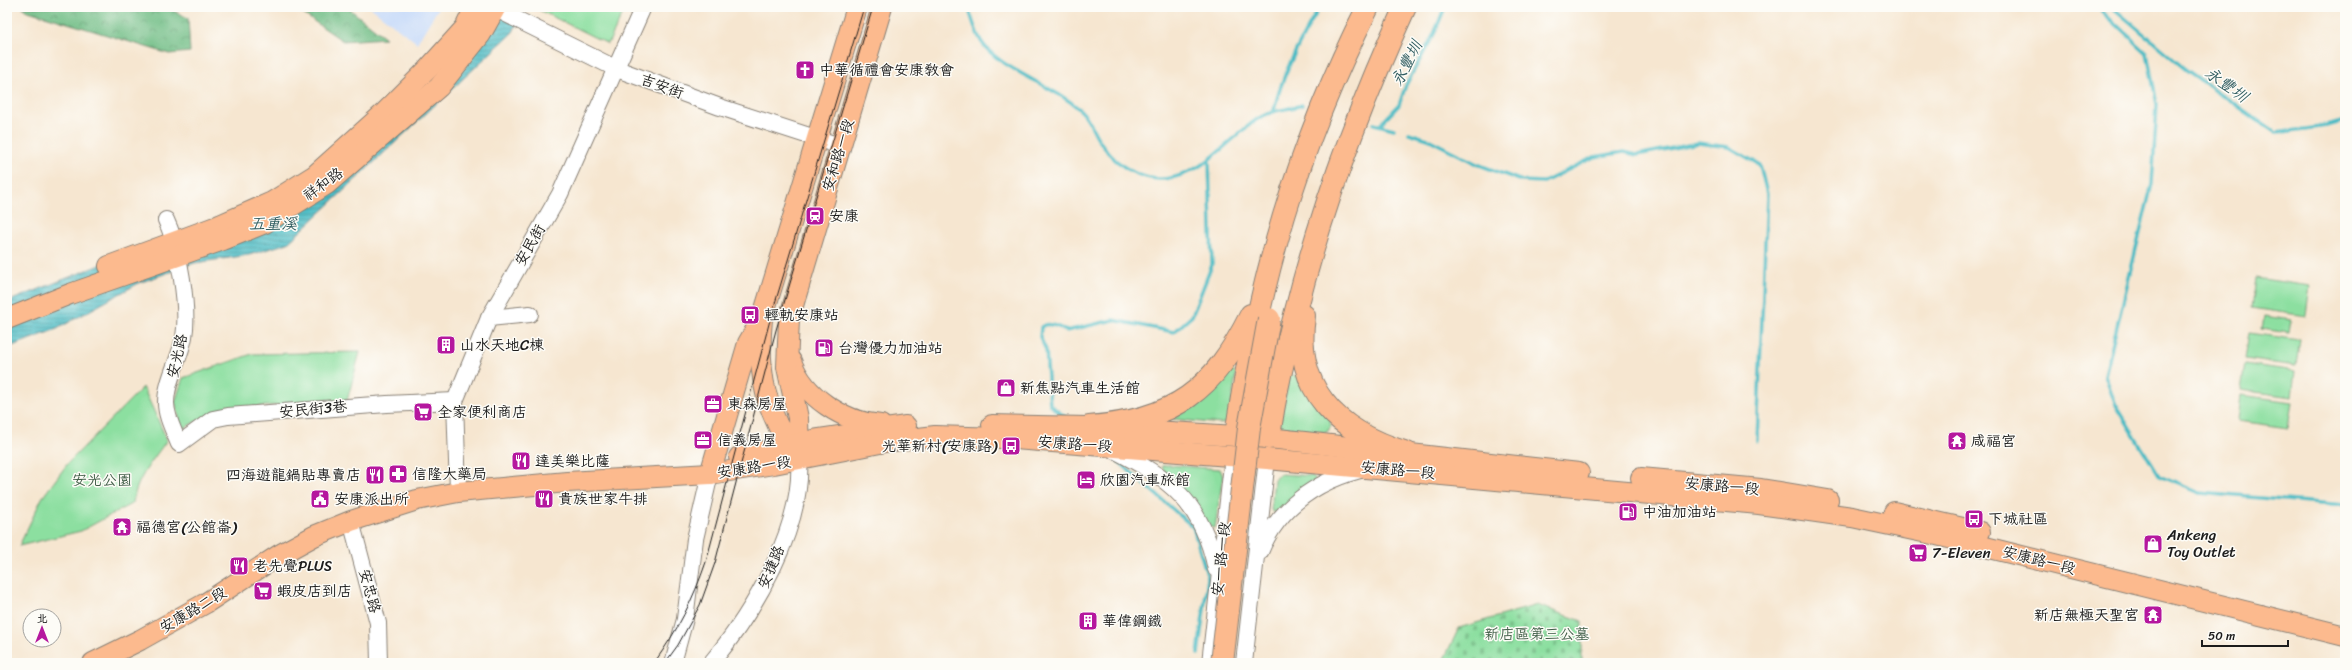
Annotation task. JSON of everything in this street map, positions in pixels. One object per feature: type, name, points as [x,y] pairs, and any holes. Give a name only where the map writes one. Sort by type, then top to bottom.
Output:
[{"type":"highway","points":[[1234,446],[1244,382],[1266,278],[1293,182],[1337,73],[1368,7]]},
{"type":"highway","points":[[1234,663],[1261,418],[1284,258],[1306,188],[1379,7]]},
{"type":"highway","points":[[1222,663],[1249,428],[1275,320],[1320,182],[1358,87],[1394,7]]},
{"type":"highway","points":[[1268,448],[1286,349],[1316,237],[1363,107],[1405,7]]},
{"type":"highway","points":[[1316,237],[1303,334],[1306,365],[1311,381],[1326,406],[1352,429],[1386,446],[1407,453]]},
{"type":"highway","points":[[1089,427],[1142,420],[1166,411],[1193,394],[1209,379],[1228,354],[1256,305],[1266,278]]},
{"type":"main road","name":"祥和路","points":[[7,319],[177,249],[272,202],[315,175],[384,114],[427,70],[465,28],[475,7]]},
{"type":"main road","name":"安和路一段","points":[[710,474],[748,342],[762,319],[857,7]]},
{"type":"main road","name":"安和路一段","points":[[796,449],[798,418],[789,380],[786,349],[792,302],[882,7]]},
{"type":"main road","name":"祥和路","points":[[7,305],[177,249],[265,223],[327,184],[439,87],[481,34],[497,8]]},
{"type":"main road","name":"安和路一段","points":[[762,319],[760,364],[763,383],[773,416],[796,449]]},
{"type":"main road","name":"安和路一段","points":[[786,349],[796,373],[805,386],[825,405],[856,420],[873,424],[899,426]]},
{"type":"main road","name":"安康路一段","points":[[796,449],[899,426],[963,424],[1089,427],[1234,446]]},
{"type":"main road","name":"安康路一段","points":[[710,474],[729,459],[796,449],[885,442],[935,436],[1001,438],[1107,446],[1234,446],[1407,453],[1570,472],[1761,489],[1875,508],[1942,522],[2345,625]]},
{"type":"main road","name":"安康路一段","points":[[1268,448],[1367,468],[1759,504],[1852,517],[1980,546],[2345,636]]},
{"type":"main road","name":"安康路二段","points":[[92,663],[140,640],[206,603],[279,555],[314,536],[351,521],[417,500],[458,492],[567,482],[710,474]]},
{"type":"street","name":"安民街","points":[[458,492],[455,401],[489,318],[560,194],[617,69],[643,7]]},
{"type":"street","name":"吉安街","points":[[497,8],[617,69],[720,107],[840,146]]},
{"type":"street","name":"安光路","points":[[166,220],[177,249],[185,317],[184,337],[166,402],[172,426],[179,444]]},
{"type":"street","points":[[489,318],[530,314]]},
{"type":"street","name":"安民街3巷","points":[[179,444],[213,419],[228,416],[387,404],[455,401]]},
{"type":"street","points":[[1107,446],[1159,475],[1188,503],[1200,520],[1208,538],[1219,580]]},
{"type":"street","name":"安一路一段","points":[[1210,663],[1234,446]]},
{"type":"street","points":[[1244,663],[1268,448]]},
{"type":"street","name":"安捷路","points":[[712,663],[743,621],[762,590],[778,554],[790,520],[800,479],[796,449]]},
{"type":"street","points":[[1254,567],[1272,528],[1299,499],[1339,476],[1367,468]]},
{"type":"street","points":[[673,663],[685,619],[694,539],[710,474]]},
{"type":"street","name":"安忠路","points":[[351,521],[378,623],[379,663]]},
{"type":"shaded area","points":[[370,7],[439,7],[417,43]]},
{"type":"green space","points":[[23,7],[166,7],[188,18],[190,52],[169,54],[25,10]]},
{"type":"green space","points":[[293,7],[347,7],[386,38],[343,41]]},
{"type":"green space","points":[[533,7],[626,7],[608,44]]},
{"type":"green space","points":[[2256,278],[2310,286],[2306,316],[2252,308]]},
{"type":"green space","points":[[2264,316],[2291,320],[2289,333],[2262,329]]},
{"type":"green space","points":[[2249,333],[2300,340],[2296,366],[2245,359]]},
{"type":"green space","points":[[360,352],[347,401],[220,409],[182,429],[175,402],[183,378],[252,354]]},
{"type":"green space","points":[[2245,364],[2295,371],[2292,397],[2241,390]]},
{"type":"green space","points":[[1231,369],[1236,374],[1229,421],[1221,424],[1173,419]]},
{"type":"green space","points":[[1290,374],[1299,377],[1330,420],[1331,426],[1328,431],[1323,432],[1279,427]]},
{"type":"green space","name":"安光公園","points":[[143,387],[167,440],[141,478],[133,503],[81,531],[19,546],[42,498],[68,463]]},
{"type":"green space","points":[[2241,395],[2292,402],[2288,428],[2238,421]]},
{"type":"green space","points":[[1168,465],[1220,469],[1223,476],[1215,528],[1209,527],[1162,468],[1162,466]]},
{"type":"green space","points":[[1279,474],[1313,476],[1316,480],[1275,513],[1271,510],[1274,480]]},
{"type":"green space","name":"新店區第三公墓","points":[[1537,605],[1582,621],[1582,663],[1442,663],[1459,628]]},
{"type":"water","name":"五重溪","points":[[497,7],[525,7],[513,32],[288,243],[249,255],[195,263],[139,283],[57,329],[7,348],[7,302],[290,189]]},
{"type":"waterway","points":[[968,7],[975,29],[981,41],[989,51],[1015,70],[1073,104],[1084,114],[1099,139],[1115,160],[1133,172],[1143,176],[1164,179],[1187,173],[1199,167],[1248,126],[1264,115],[1302,105]]},
{"type":"waterway","points":[[1274,110],[1287,70],[1306,31],[1320,7]]},
{"type":"waterway","name":"永豐圳","points":[[1380,125],[1399,105],[1406,85],[1434,34],[1445,7]]},
{"type":"waterway","points":[[2097,7],[2147,53],[2157,105],[2152,184],[2105,375],[2116,405],[2159,476],[2200,493],[2345,505]]},
{"type":"waterway","name":"永豐圳","points":[[2112,7],[2185,69],[2276,133],[2327,126],[2345,121]]},
{"type":"waterway","name":"永豐圳","points":[[1374,124],[1394,129]]},
{"type":"waterway","points":[[1409,133],[1428,139],[1477,164],[1522,181],[1544,182],[1594,157],[1624,152],[1637,155],[1698,143],[1729,147],[1760,165],[1767,194],[1757,441]]},
{"type":"waterway","points":[[1068,419],[1050,405],[1046,350],[1040,337],[1041,327],[1050,324],[1066,331],[1113,320],[1174,332],[1192,316],[1212,265],[1209,161]]},
{"type":"waterway","points":[[1117,460],[1193,527],[1208,578],[1198,654]]},
{"type":"tram line","points":[[654,663],[684,614],[696,589],[706,562],[770,320],[864,7]]},
{"type":"tram line","points":[[665,663],[678,645],[700,605],[715,563],[776,330],[873,7]]},
{"type":"place","name":"中華循禮會安康教會","points":[[805,70]]},
{"type":"place","name":"安康","points":[[815,216]]},
{"type":"place","name":"輕軌安康站","points":[[750,315]]},
{"type":"place","name":"山水天地C棟","points":[[446,345]]},
{"type":"place","name":"台灣優力加油站","points":[[824,348]]},
{"type":"place","name":"新焦點汽車生活館","points":[[1006,388]]},
{"type":"place","name":"東森房屋","points":[[713,404]]},
{"type":"place","name":"全家便利商店","points":[[423,412]]},
{"type":"place","name":"信義房屋","points":[[703,440]]},
{"type":"place","name":"咸福宮","points":[[1957,441]]},
{"type":"place","name":"光華新村(安康路)","points":[[1011,446]]},
{"type":"place","name":"達美樂比薩","points":[[521,461]]},
{"type":"place","name":"信隆大藥局","points":[[398,474]]},
{"type":"place","name":"四海遊龍鍋貼專賣店","points":[[375,475]]},
{"type":"place","name":"欣園汽車旅館","points":[[1086,480]]},
{"type":"place","name":"安康派出所","points":[[320,499]]},
{"type":"place","name":"貴族世家牛排","points":[[544,499]]},
{"type":"place","name":"中油加油站","points":[[1628,512]]},
{"type":"place","name":"下城社區","points":[[1974,519]]},
{"type":"place","name":"福德宮(公館崙)","points":[[122,527]]},
{"type":"place","name":"Ankeng Toy Outlet","points":[[2153,544]]},
{"type":"place","name":"7-Eleven","points":[[1918,553]]},
{"type":"place","name":"老先覺PLUS","points":[[239,566]]},
{"type":"place","name":"蝦皮店到店","points":[[263,591]]},
{"type":"place","name":"新店無極天聖宮","points":[[2153,615]]},
{"type":"place","name":"華偉鋼鐵","points":[[1088,621]]}]
